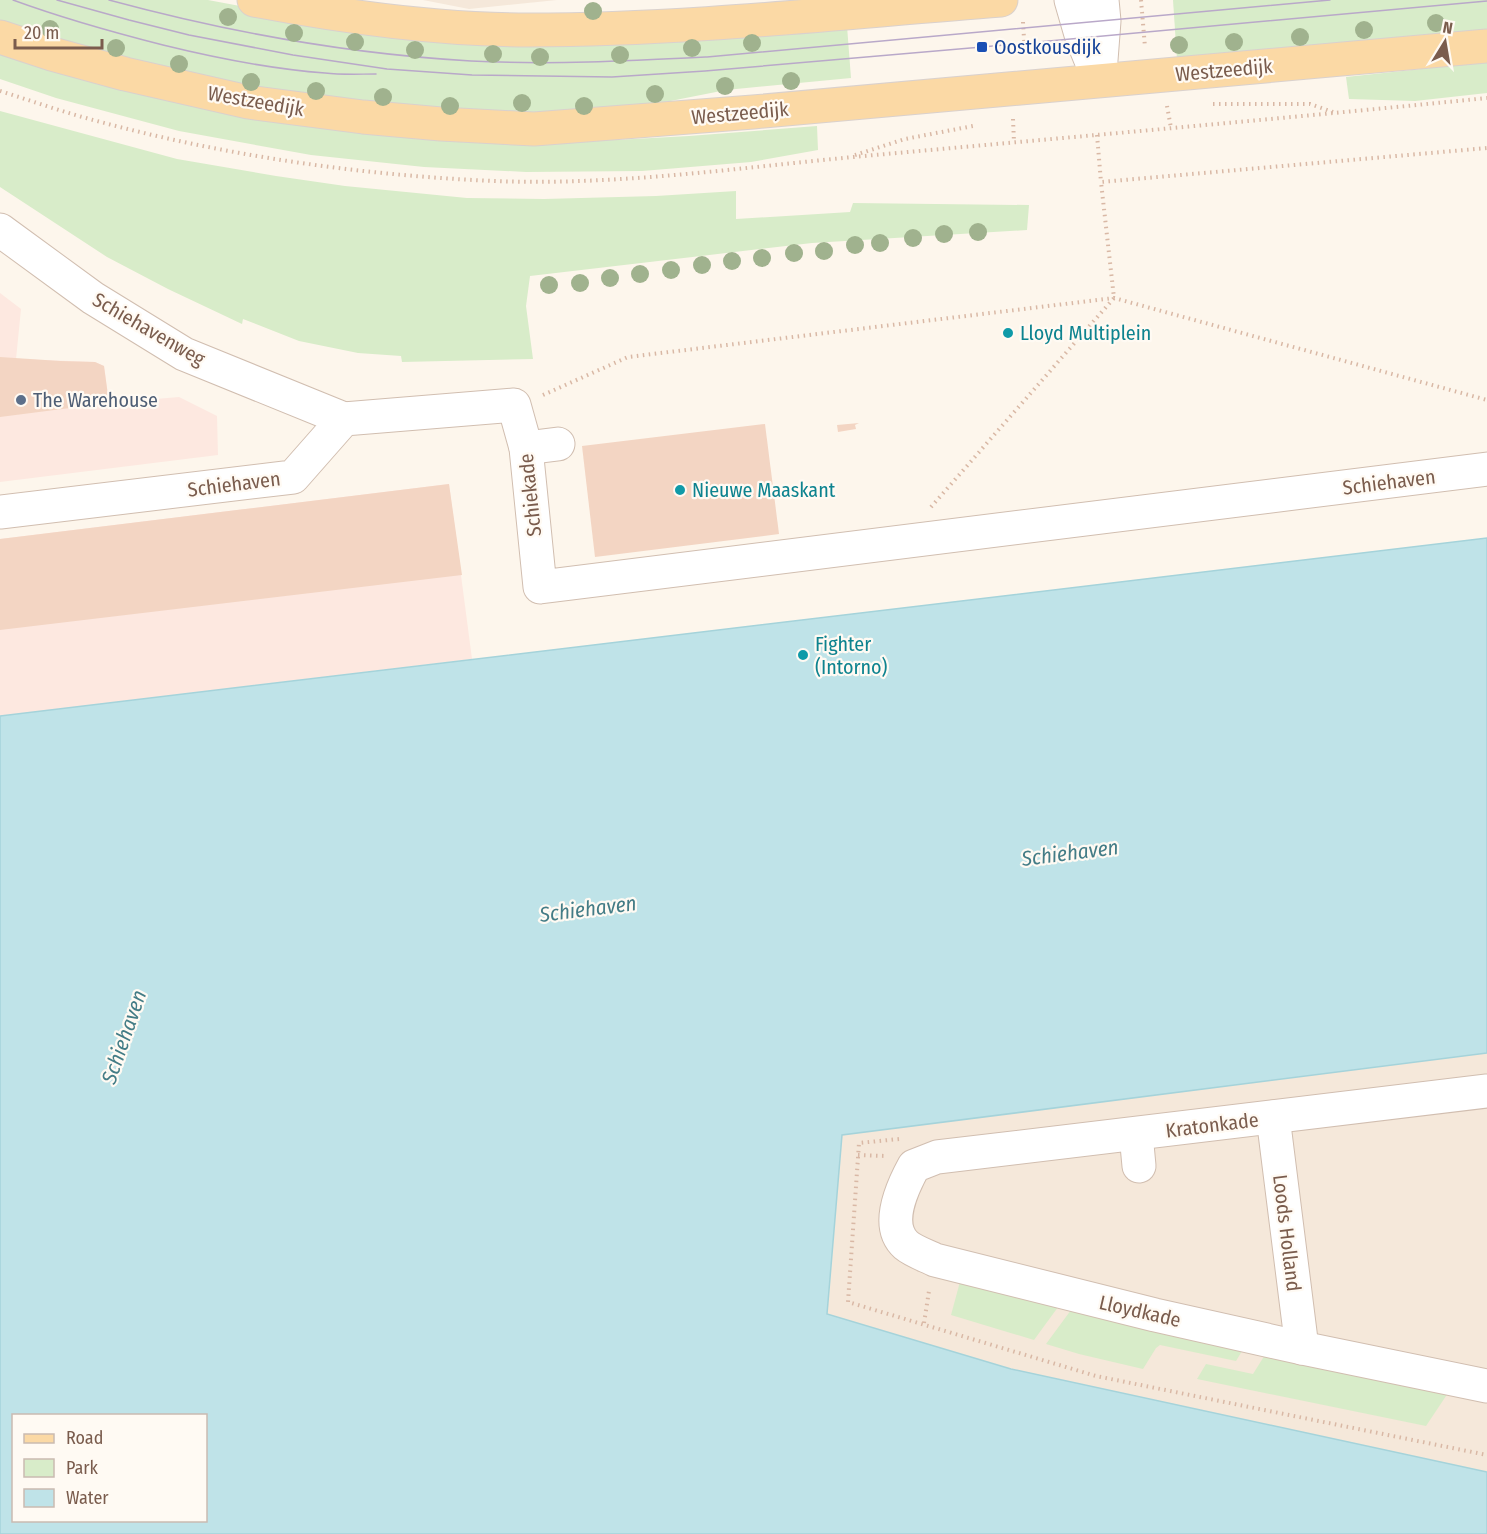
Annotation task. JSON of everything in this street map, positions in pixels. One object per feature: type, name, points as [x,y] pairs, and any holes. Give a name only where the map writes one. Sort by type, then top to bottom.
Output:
[{"type":"main road","points":[[254,0],[349,16],[416,24],[528,30],[692,24],[983,1]]},
{"type":"main road","name":"Westzeedijk","points":[[0,37],[125,74],[248,102],[363,117],[534,129],[977,93],[1487,46]]},
{"type":"street","points":[[1071,0],[1082,38],[1099,81]]},
{"type":"street","points":[[1099,81],[1104,21],[1102,0]]},
{"type":"street","name":"Schiehavenweg","points":[[0,230],[93,298],[184,354],[344,419]]},
{"type":"street","points":[[344,419],[514,405]]},
{"type":"street","name":"Schiekade","points":[[514,405],[526,448],[540,586]]},
{"type":"street","name":"Schiehaven","points":[[0,512],[292,477],[344,419]]},
{"type":"street","points":[[526,448],[558,444]]},
{"type":"street","name":"Schiehaven","points":[[540,586],[1487,470]]},
{"type":"street","name":"Kratonkade","points":[[937,1157],[1487,1091]]},
{"type":"street","name":"Loods Holland","points":[[1273,1118],[1302,1348]]},
{"type":"street","points":[[1136,1134],[1139,1166]]},
{"type":"street","name":"Lloydkade","points":[[937,1157],[914,1166],[902,1190],[896,1215],[898,1232],[906,1245],[935,1260],[1155,1315],[1487,1386]]},
{"type":"path","name":"Westzeedijk","points":[[1202,105],[1310,104],[1336,113]]},
{"type":"path","name":"Westzeedijk","points":[[1159,105],[1167,105],[1171,128]]},
{"type":"path","points":[[1014,142],[1012,118],[1022,117]]},
{"type":"path","points":[[849,157],[905,139],[980,125]]},
{"type":"path","points":[[916,540],[915,526],[1114,298],[1097,135]]},
{"type":"path","points":[[1101,182],[1487,148]]},
{"type":"path","points":[[514,405],[628,357],[1114,298],[1487,400]]},
{"type":"path","points":[[881,1311],[1096,1376],[1487,1455]]},
{"type":"shaded area","points":[[423,0],[557,0],[469,9]]},
{"type":"shaded area","points":[[0,293],[21,309],[16,359],[95,362],[104,366],[109,403],[179,397],[217,416],[218,455],[0,482]]},
{"type":"shaded area","points":[[449,484],[472,659],[0,716],[0,539]]},
{"type":"shaded area","points":[[1487,1053],[1487,1472],[1011,1369],[827,1314],[842,1135]]},
{"type":"green space","points":[[0,0],[208,0],[294,16],[847,26],[851,78],[726,90],[630,109],[524,118],[247,90],[0,25]]},
{"type":"green space","points":[[1173,0],[1487,0],[1487,32],[1177,60]]},
{"type":"green space","points":[[0,49],[525,141],[615,140],[817,126],[818,150],[751,162],[642,171],[526,172],[424,167],[311,155],[179,131],[56,98],[0,79]]},
{"type":"green space","points":[[1487,62],[1487,93],[1415,101],[1349,99],[1346,77]]},
{"type":"green space","points":[[0,111],[177,159],[345,186],[467,198],[544,199],[736,191],[736,219],[850,212],[853,203],[1029,205],[1027,230],[812,243],[530,276],[526,306],[533,359],[402,362],[401,356],[358,353],[299,341],[243,319],[242,324],[107,257],[0,187]]},
{"type":"green space","points":[[961,1278],[1061,1303],[1034,1340],[951,1315]]},
{"type":"green space","points":[[1074,1306],[1245,1346],[1236,1361],[1160,1345],[1143,1369],[1046,1344]]},
{"type":"green space","points":[[1268,1350],[1450,1390],[1426,1426],[1197,1379],[1206,1364],[1253,1374]]},
{"type":"water","points":[[1487,538],[1487,1053],[842,1135],[827,1314],[1011,1369],[1487,1472],[1487,1534],[0,1534],[0,716]]},
{"type":"building","points":[[0,357],[95,362],[104,366],[109,403],[0,417]]},
{"type":"building","points":[[859,423],[855,425],[856,429],[838,432],[837,425]]},
{"type":"building","name":"Nieuwe Maaskant","points":[[765,424],[779,534],[595,557],[582,446]]},
{"type":"building","points":[[449,484],[462,575],[0,630],[0,539]]},
{"type":"tram line","points":[[13,0],[106,30],[223,59],[304,71],[376,74]]},
{"type":"tram line","points":[[57,0],[189,35],[293,55],[387,69],[472,75],[612,77],[982,47],[1487,1]]},
{"type":"tram line","points":[[109,0],[243,32],[334,47],[425,58],[530,63],[707,57],[1330,0]]},
{"type":"place","name":"Oostkousdijk","points":[[982,47]]},
{"type":"place","name":"Lloyd Multiplein","points":[[1008,333]]},
{"type":"place","name":"The Warehouse","points":[[21,400]]},
{"type":"place","name":"Nieuwe Maaskant","points":[[680,490]]},
{"type":"place","name":"Fighter (Intorno)","points":[[803,655]]}]
